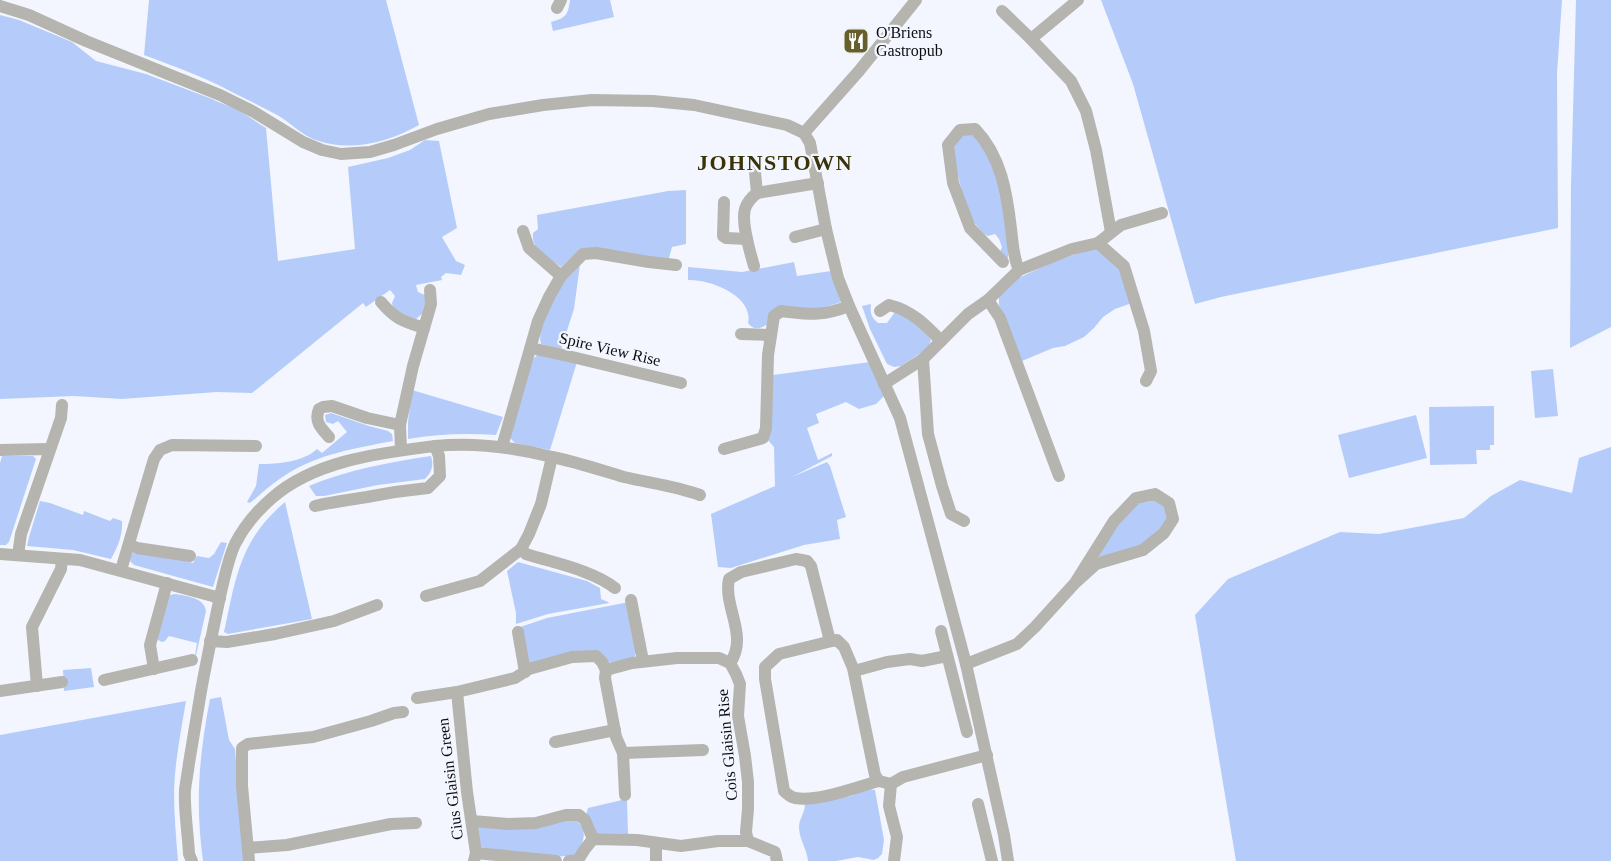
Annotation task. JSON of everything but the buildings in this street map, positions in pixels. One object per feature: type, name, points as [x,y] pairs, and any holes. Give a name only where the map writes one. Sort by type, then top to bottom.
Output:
[{"type":"street","points":[[804,133],[859,71],[916,0]]},
{"type":"street","points":[[1030,39],[1078,0]]},
{"type":"street","points":[[0,6],[29,15],[86,41],[220,95],[254,112],[303,142],[322,150],[341,154],[378,150],[489,114],[592,100],[653,101],[694,105],[787,125],[804,133],[810,143],[838,278],[900,418],[966,664],[1008,861]]},
{"type":"street","points":[[1002,11],[1071,81],[1086,111],[1096,150],[1111,232]]},
{"type":"street","points":[[1004,262],[970,228],[953,183],[948,145],[960,130],[975,129],[987,141],[1002,176],[1011,226],[1014,260],[1019,270]]},
{"type":"street","points":[[754,162],[757,193]]},
{"type":"street","points":[[754,266],[747,239],[744,209],[750,199],[757,193],[818,183]]},
{"type":"street","points":[[724,202],[723,236],[747,239]]},
{"type":"street","points":[[884,384],[923,359],[968,314],[988,300],[1019,270],[1072,249],[1098,243],[1121,225],[1162,213]]},
{"type":"street","points":[[795,237],[826,229]]},
{"type":"street","points":[[523,231],[529,248],[561,276]]},
{"type":"street","points":[[1098,243],[1124,266],[1144,331],[1151,371],[1146,381]]},
{"type":"street","points":[[502,447],[538,321],[561,276],[583,254],[596,253],[676,265]]},
{"type":"street","points":[[401,450],[400,425],[406,393],[431,304],[430,290]]},
{"type":"street","points":[[988,300],[1000,318],[1059,476]]},
{"type":"street","points":[[381,302],[400,320],[424,328]]},
{"type":"street","points":[[880,312],[889,305],[901,308],[922,321],[941,341]]},
{"type":"street","points":[[724,449],[763,438],[766,428],[768,355],[774,316],[781,311],[818,315],[849,306]]},
{"type":"street","points":[[741,334],[771,335]]},
{"type":"street","name":"Spire View Rise","points":[[531,348],[681,383]]},
{"type":"street","points":[[923,359],[928,434],[951,514],[963,521]]},
{"type":"street","points":[[18,555],[21,534],[61,418],[62,405]]},
{"type":"street","points":[[329,437],[318,424],[317,418],[319,409],[328,406],[400,425]]},
{"type":"street","points":[[192,861],[189,854],[185,790],[210,641],[236,543],[252,518],[273,497],[294,482],[323,469],[401,450],[464,444],[502,447],[573,461],[622,476],[681,488],[700,495]]},
{"type":"street","points":[[121,570],[154,459],[160,450],[172,445],[256,446]]},
{"type":"street","points":[[315,506],[399,490],[428,488],[440,476],[439,456],[435,446]]},
{"type":"street","points":[[0,450],[50,449]]},
{"type":"street","points":[[426,596],[480,581],[521,549],[541,504],[552,457]]},
{"type":"street","points":[[966,664],[1017,644],[1096,564],[1143,550],[1164,533],[1173,519],[1169,503],[1155,494],[1136,498],[1114,521],[1075,583]]},
{"type":"street","points":[[129,544],[137,548],[190,556]]},
{"type":"street","points":[[521,549],[526,554],[583,572],[615,588]]},
{"type":"street","points":[[0,554],[80,560],[220,598]]},
{"type":"street","points":[[37,686],[32,627],[61,569],[62,559]]},
{"type":"street","points":[[606,670],[644,661],[677,658],[719,658],[730,663],[737,648],[737,633],[727,588],[729,579],[741,572],[796,559],[807,561],[811,566],[830,641]]},
{"type":"street","points":[[154,669],[150,645],[167,583]]},
{"type":"street","points":[[631,600],[644,661]]},
{"type":"street","points":[[210,641],[227,642],[275,634],[334,621],[377,605]]},
{"type":"street","points":[[941,631],[967,732]]},
{"type":"street","points":[[518,632],[525,672]]},
{"type":"street","points":[[894,861],[897,837],[885,783],[875,775],[854,671],[844,647],[837,640],[830,641],[779,654],[765,667],[784,791],[793,798],[807,799],[849,791],[885,783],[987,755]]},
{"type":"street","points":[[417,698],[457,692],[515,678],[549,663],[584,655],[596,656],[606,670],[605,678],[616,737],[623,753],[625,795]]},
{"type":"street","points":[[854,671],[887,662],[910,659],[922,661],[947,656]]},
{"type":"street","points":[[104,681],[192,660]]},
{"type":"street","name":"Cois Glaisin Rise","points":[[730,663],[740,684],[738,716],[746,756],[748,841]]},
{"type":"street","points":[[0,691],[62,682]]},
{"type":"street","name":"Cius Glaisin Green","points":[[457,692],[475,857]]},
{"type":"street","points":[[249,861],[242,786],[242,748],[248,744],[313,737],[371,721],[394,712],[403,712]]},
{"type":"street","points":[[555,742],[615,730]]},
{"type":"street","points":[[623,753],[703,750]]},
{"type":"street","points":[[978,804],[992,861]]},
{"type":"street","points":[[472,821],[536,823],[579,815],[585,820],[593,839]]},
{"type":"street","points":[[248,848],[287,845],[391,824],[416,823]]},
{"type":"street","points":[[593,839],[629,839],[681,846],[718,841],[748,841],[759,844],[776,857]]},
{"type":"street","points":[[575,861],[593,839]]},
{"type":"street","points":[[656,843],[656,861]]},
{"type":"street","points":[[475,857],[556,861]]},
{"type":"shaded area","points":[[149,0],[386,0],[419,125],[394,137],[368,144],[340,145],[313,139],[279,116],[219,86],[144,55]]},
{"type":"shaded area","points":[[570,0],[610,0],[614,17],[553,31],[551,22],[565,15]]},
{"type":"shaded area","points":[[1101,0],[1562,0],[1557,73],[1558,228],[1195,304],[1133,84]]},
{"type":"shaded area","points":[[1576,0],[1611,0],[1611,327],[1570,348],[1571,185]]},
{"type":"shaded area","points":[[0,15],[19,20],[72,42],[96,61],[146,74],[212,99],[244,113],[266,128],[278,261],[355,249],[348,167],[388,158],[410,150],[425,140],[439,141],[457,228],[442,237],[456,261],[465,265],[461,275],[446,273],[441,277],[442,280],[416,285],[418,292],[427,296],[422,314],[416,319],[393,308],[392,303],[395,296],[390,290],[366,307],[363,303],[252,393],[217,392],[122,399],[74,396],[0,399]]},
{"type":"shaded area","points":[[966,133],[972,134],[987,152],[1001,191],[1008,251],[1006,260],[999,254],[1002,247],[999,239],[995,234],[988,236],[984,234],[970,218],[966,208],[952,152],[958,138]]},
{"type":"shaded area","points":[[686,190],[686,244],[672,247],[669,258],[660,260],[574,255],[561,267],[541,253],[533,239],[533,233],[538,229],[537,215],[668,191]]},
{"type":"shaded area","points":[[1090,249],[1099,249],[1119,269],[1132,303],[1115,309],[1103,317],[1084,337],[1022,361],[999,305],[999,297],[1014,280]]},
{"type":"shaded area","points":[[794,262],[797,276],[831,271],[841,302],[817,310],[787,306],[768,324],[757,328],[748,323],[748,313],[737,297],[708,282],[688,280],[688,267],[742,272]]},
{"type":"shaded area","points":[[580,264],[574,309],[561,349],[541,344],[542,324],[554,294],[562,282]]},
{"type":"shaded area","points":[[871,304],[872,315],[878,323],[887,323],[895,312],[915,323],[931,340],[928,348],[901,366],[894,367],[887,364],[862,306]]},
{"type":"shaded area","points":[[539,353],[577,362],[550,450],[515,443],[510,438],[533,359]]},
{"type":"shaded area","points":[[870,362],[885,395],[876,404],[859,409],[846,402],[816,414],[819,423],[807,428],[818,460],[832,453],[832,456],[792,477],[827,462],[846,517],[837,520],[840,539],[804,545],[731,568],[718,567],[711,514],[775,486],[774,447],[767,439],[773,375]]},
{"type":"shaded area","points":[[1553,369],[1558,416],[1535,418],[1531,371]]},
{"type":"shaded area","points":[[412,390],[503,417],[496,435],[452,434],[408,439]]},
{"type":"shaded area","points":[[1494,406],[1494,445],[1490,445],[1490,450],[1476,450],[1477,464],[1430,465],[1429,407]]},
{"type":"shaded area","points":[[331,413],[388,431],[392,434],[393,441],[312,461],[282,477],[250,503],[247,502],[256,486],[259,464],[282,463],[298,459],[317,449],[322,453],[347,432],[338,421],[333,424],[326,422],[325,415]]},
{"type":"shaded area","points":[[1416,415],[1427,458],[1349,478],[1338,435]]},
{"type":"shaded area","points":[[1611,447],[1611,861],[1236,861],[1195,615],[1228,579],[1340,532],[1379,534],[1464,518],[1491,496],[1520,480],[1572,493],[1579,458]]},
{"type":"shaded area","points":[[2,456],[33,456],[36,459],[9,542],[6,545],[0,545],[0,463]]},
{"type":"shaded area","points":[[431,456],[432,468],[425,479],[378,485],[324,496],[316,496],[309,486],[369,467]]},
{"type":"shaded area","points":[[1161,500],[1169,518],[1165,525],[1143,545],[1096,561],[1118,523],[1140,502]]},
{"type":"shaded area","points":[[40,501],[83,515],[84,511],[110,521],[113,518],[122,521],[122,531],[111,559],[73,550],[27,546]]},
{"type":"shaded area","points":[[285,502],[312,619],[228,634],[224,632],[242,561],[258,531]]},
{"type":"shaded area","points":[[221,542],[227,543],[213,587],[134,565],[130,561],[132,553],[193,563],[197,556],[209,558]]},
{"type":"shaded area","points":[[518,562],[587,581],[600,588],[601,599],[609,603],[548,614],[516,624],[516,613],[507,571]]},
{"type":"shaded area","points":[[175,594],[198,600],[205,606],[206,611],[193,669],[197,643],[169,636],[162,642],[156,635],[168,599],[170,595]]},
{"type":"shaded area","points":[[629,602],[636,652],[634,658],[611,663],[606,661],[529,663],[520,627],[547,618]]},
{"type":"shaded area","points":[[91,668],[94,687],[64,691],[63,670]]},
{"type":"shaded area","points":[[221,697],[229,740],[235,749],[244,861],[203,861],[199,799],[203,740],[210,699]]},
{"type":"shaded area","points":[[186,701],[174,790],[178,861],[0,861],[0,735]]},
{"type":"shaded area","points":[[868,789],[875,790],[884,840],[882,854],[874,860],[858,857],[836,861],[808,861],[799,827],[805,804],[851,796]]},
{"type":"shaded area","points":[[627,800],[628,834],[595,833],[586,815],[588,808]]},
{"type":"shaded area","points":[[576,820],[584,833],[578,854],[555,857],[480,847],[478,826]]},
{"type":"place","name":"O'Briens Gastropub","points":[[856,41]]},
{"type":"district","name":"JOHNSTOWN","points":[[775,162]]}]
